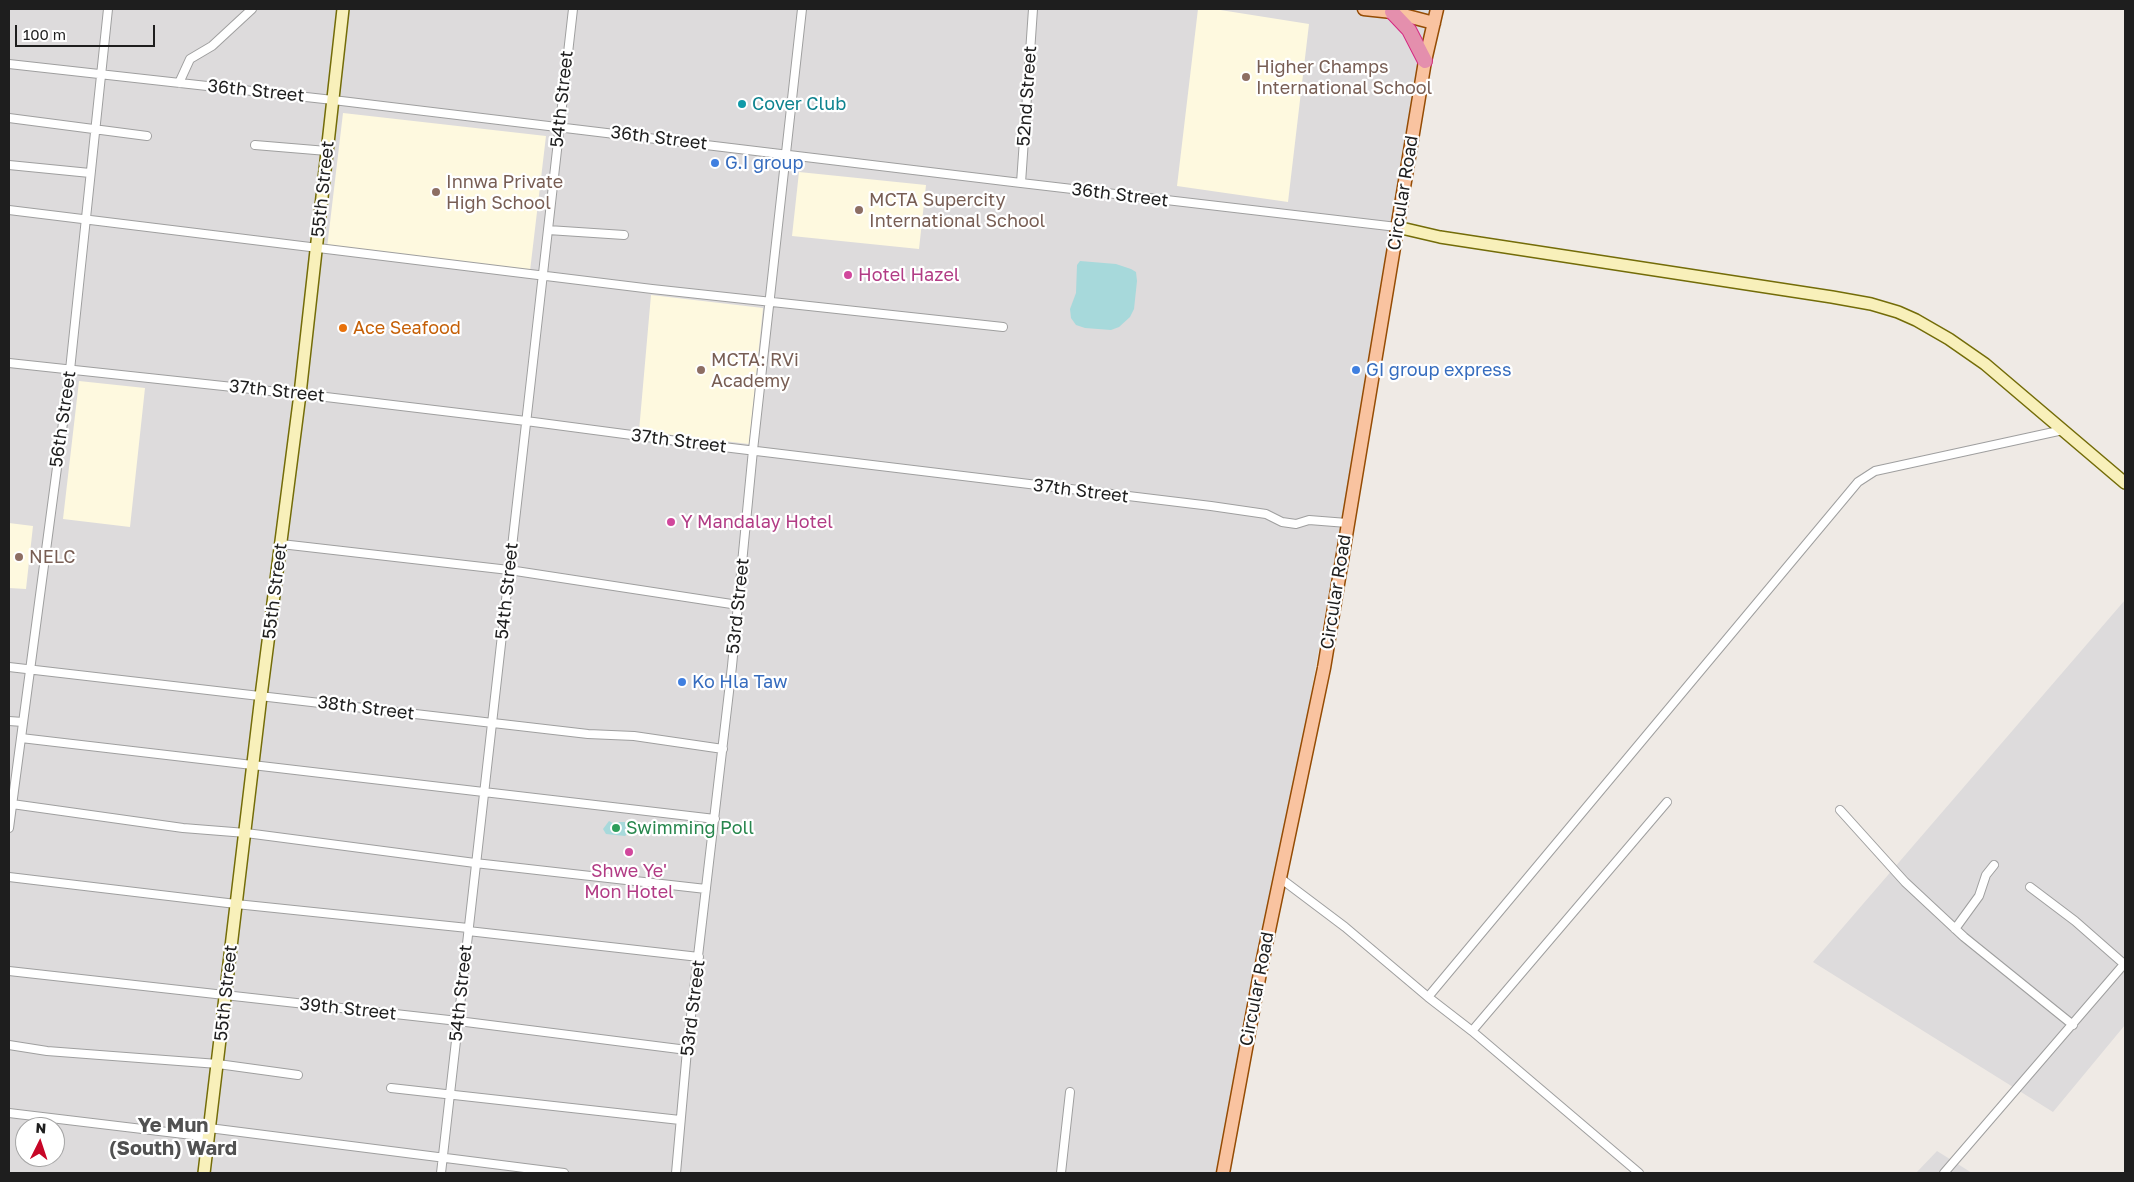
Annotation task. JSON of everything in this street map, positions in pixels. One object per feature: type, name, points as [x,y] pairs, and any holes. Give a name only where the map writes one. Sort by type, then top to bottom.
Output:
[{"type":"highway","points":[[1392,12],[1409,30],[1425,61]]},
{"type":"main road","name":"55th Street","points":[[204,1173],[261,696],[300,394],[343,9]]},
{"type":"main road","points":[[1364,9],[1392,12],[1434,23]]},
{"type":"main road","name":"Circular Road","points":[[1223,1173],[1280,878],[1324,668],[1425,61],[1437,9]]},
{"type":"main road","points":[[1397,227],[1440,237],[1832,297],[1871,304],[1898,312],[1943,335],[1985,364],[2125,483]]},
{"type":"street","name":"56th Street","points":[[9,828],[13,768],[21,738],[70,370],[108,9]]},
{"type":"street","points":[[180,82],[190,60],[212,46],[252,9]]},
{"type":"street","name":"54th Street","points":[[441,1173],[573,9]]},
{"type":"street","name":"53rd Street","points":[[676,1173],[687,1050],[715,820],[753,450],[802,9]]},
{"type":"street","name":"52nd Street","points":[[1021,184],[1033,9]]},
{"type":"street","name":"36th Street","points":[[9,64],[180,82],[787,154],[1021,184],[1397,227]]},
{"type":"street","points":[[9,118],[147,136]]},
{"type":"street","points":[[255,145],[327,151]]},
{"type":"street","points":[[9,164],[90,173]]},
{"type":"street","points":[[9,210],[542,276],[1003,327]]},
{"type":"street","points":[[548,230],[624,236]]},
{"type":"street","name":"37th Street","points":[[9,363],[300,394],[526,421],[1266,514],[1282,522],[1296,524],[1309,520],[1347,523]]},
{"type":"street","points":[[1428,997],[1858,482],[1875,471],[2063,430]]},
{"type":"street","points":[[281,544],[509,570],[738,605]]},
{"type":"street","name":"38th Street","points":[[9,667],[588,734],[634,736],[722,749]]},
{"type":"street","points":[[9,721],[23,722]]},
{"type":"street","points":[[21,738],[715,820]]},
{"type":"street","points":[[1472,1031],[1668,802]]},
{"type":"street","points":[[12,804],[173,826],[246,833],[475,863],[706,890]]},
{"type":"street","points":[[1840,810],[1905,882],[1955,928],[2073,1025]]},
{"type":"street","points":[[1955,928],[1979,896],[1986,875],[1994,866]]},
{"type":"street","points":[[9,877],[699,957]]},
{"type":"street","points":[[1280,878],[1345,927],[1428,997],[1472,1031],[1638,1173]]},
{"type":"street","points":[[1944,1173],[2125,963],[2030,886]]},
{"type":"street","name":"39th Street","points":[[9,971],[458,1021],[687,1050]]},
{"type":"street","points":[[9,1045],[47,1051],[218,1064],[298,1075]]},
{"type":"street","points":[[392,1088],[680,1120]]},
{"type":"street","points":[[1061,1173],[1070,1092]]},
{"type":"street","points":[[9,1113],[443,1158],[564,1173]]},
{"type":"shaded area","points":[[9,9],[1432,9],[1280,869],[1231,1173],[9,1173]]},
{"type":"shaded area","name":"Higher Champs International School","points":[[1198,9],[1214,9],[1309,24],[1288,202],[1177,186]]},
{"type":"shaded area","name":"Innwa Private High School","points":[[343,113],[546,136],[530,271],[327,248]]},
{"type":"shaded area","name":"MCTA Supercity International School","points":[[799,172],[926,185],[919,249],[792,236]]},
{"type":"shaded area","name":"MCTA: RVi Academy","points":[[651,295],[763,308],[749,444],[639,431]]},
{"type":"shaded area","points":[[79,381],[145,388],[130,527],[63,519]]},
{"type":"shaded area","name":"NELC","points":[[9,523],[33,526],[26,589],[9,588]]},
{"type":"shaded area","points":[[2125,600],[2125,1025],[2053,1112],[1813,962]]},
{"type":"shaded area","points":[[1937,1151],[1972,1173],[1916,1173]]},
{"type":"water","points":[[1080,261],[1116,264],[1136,272],[1134,309],[1130,317],[1119,327],[1111,330],[1085,328],[1076,325],[1071,318],[1070,309],[1076,293],[1077,265]]},
{"type":"water","name":"Swimming Poll","points":[[609,821],[616,825],[619,822],[625,822],[629,826],[628,833],[625,836],[606,834],[603,829]]},
{"type":"place","name":"Higher Champs International School","points":[[1246,77]]},
{"type":"place","name":"Cover Club","points":[[742,104]]},
{"type":"place","name":"G.I group","points":[[715,163]]},
{"type":"place","name":"Innwa Private High School","points":[[436,192]]},
{"type":"place","name":"MCTA Supercity International School","points":[[859,210]]},
{"type":"place","name":"Hotel Hazel","points":[[848,275]]},
{"type":"place","name":"Ace Seafood","points":[[343,328]]},
{"type":"place","name":"MCTA: RVi Academy","points":[[701,370]]},
{"type":"place","name":"GI group express","points":[[1356,370]]},
{"type":"place","name":"Y Mandalay Hotel","points":[[671,522]]},
{"type":"place","name":"NELC","points":[[19,557]]},
{"type":"place","name":"Ko Hla Taw","points":[[682,682]]},
{"type":"place","name":"Swimming Poll","points":[[616,828]]},
{"type":"place","name":"Shwe Ye' Mon Hotel","points":[[629,852]]},
{"type":"district","name":"Ye Mun (South) Ward","points":[[173,1138]]}]
